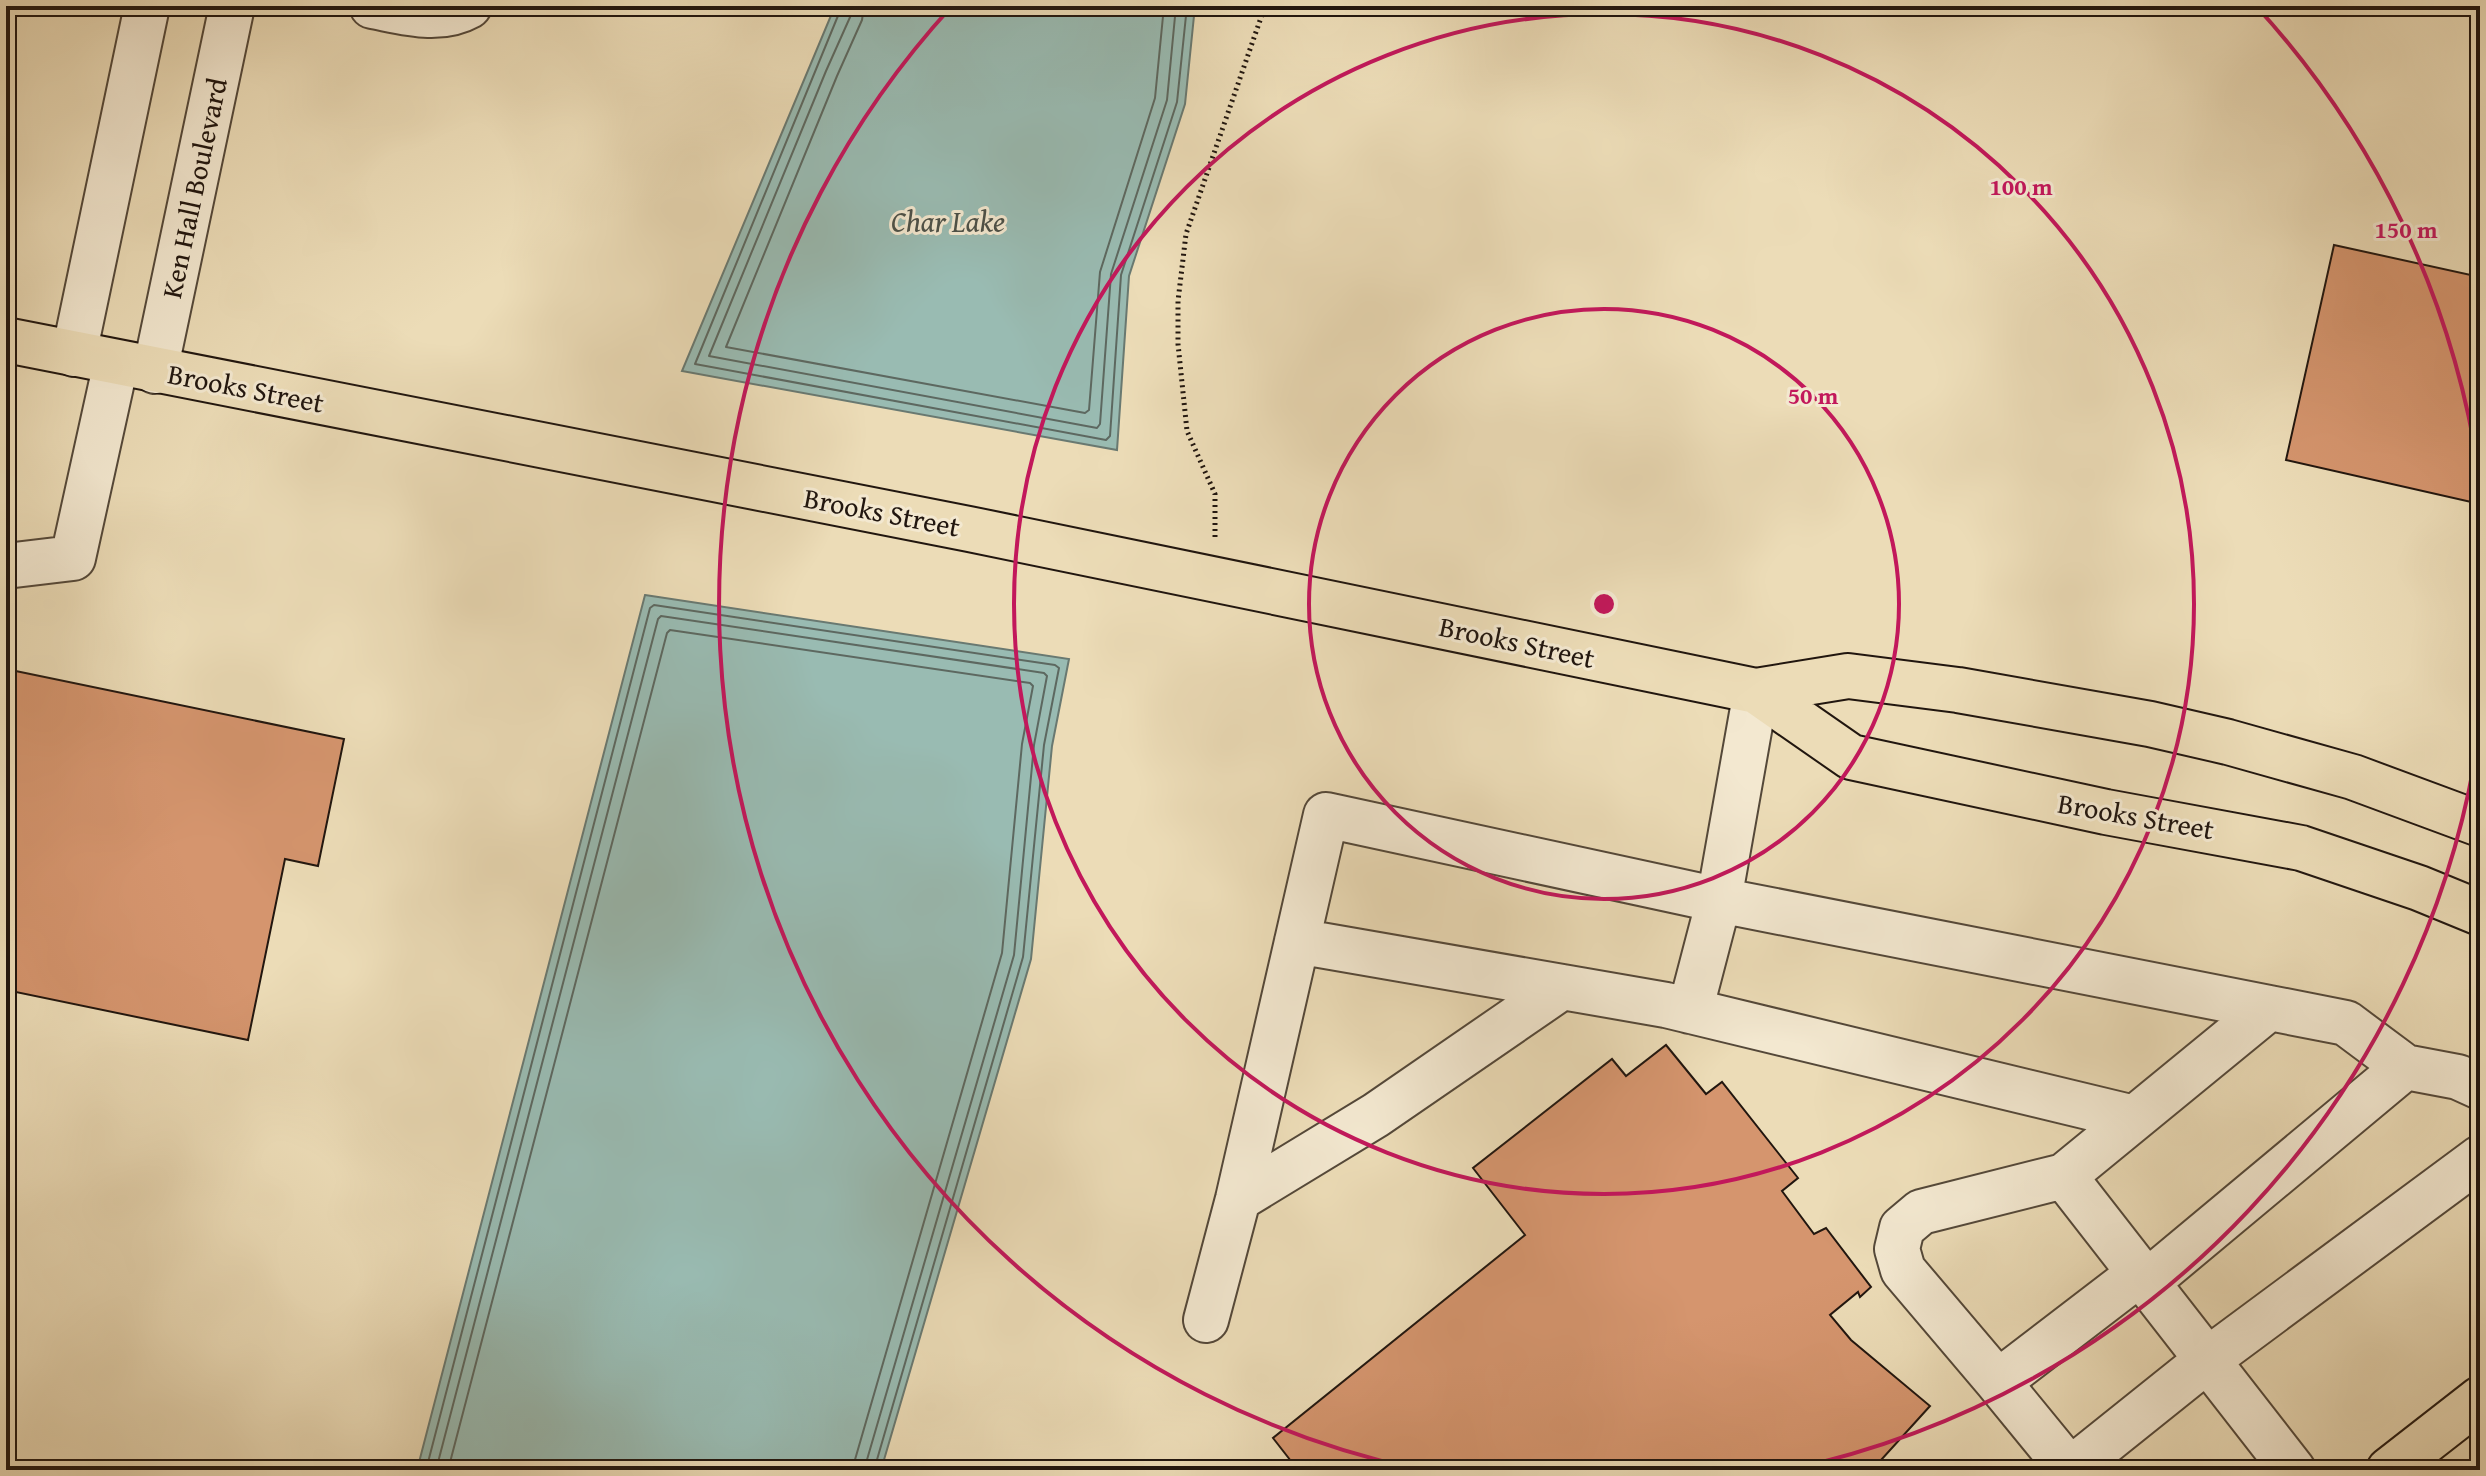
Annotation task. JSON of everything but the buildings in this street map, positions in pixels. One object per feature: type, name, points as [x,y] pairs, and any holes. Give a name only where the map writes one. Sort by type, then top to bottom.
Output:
[{"type":"main road","name":"Brooks Street","points":[[6,340],[1209,578],[1756,691],[1848,676],[1958,690],[2150,724],[2353,777],[2480,824]]},
{"type":"main road","name":"Brooks Street","points":[[1756,691],[1851,757],[2106,812],[2301,848],[2419,888],[2480,913]]},
{"type":"main road","points":[[2389,1470],[2480,1399]]},
{"type":"street","points":[[74,354],[147,6]]},
{"type":"street","name":"Ken Hall Boulevard","points":[[6,566],[73,558],[136,367],[232,6]]},
{"type":"street","points":[[372,6],[422,15],[455,14],[469,6]]},
{"type":"street","points":[[1690,1011],[1719,900],[1756,691]]},
{"type":"street","points":[[1206,1320],[1238,1199],[1326,815],[1719,900],[2346,1023],[2405,1067],[2458,1077],[2480,1087]]},
{"type":"street","points":[[1297,941],[1690,1011],[2134,1118]]},
{"type":"street","points":[[1238,1199],[1376,1115],[1562,987]]},
{"type":"street","points":[[2269,1008],[2064,1176],[1942,1205],[1921,1212],[1902,1228],[1897,1249],[1903,1270],[2070,1470],[2206,1361],[2480,1158]]},
{"type":"street","points":[[1998,1382],[2143,1278],[2405,1067]]},
{"type":"street","points":[[2064,1176],[2293,1470]]},
{"type":"path","points":[[1209,578],[1215,537],[1215,494],[1187,431],[1178,344],[1178,301],[1186,234],[1265,6]]},
{"type":"water","name":"Char Lake","points":[[835,6],[1195,6],[1185,104],[1129,276],[1117,450],[682,371]]},
{"type":"water","points":[[645,595],[1069,659],[1052,746],[1031,959],[881,1470],[417,1470]]}]
